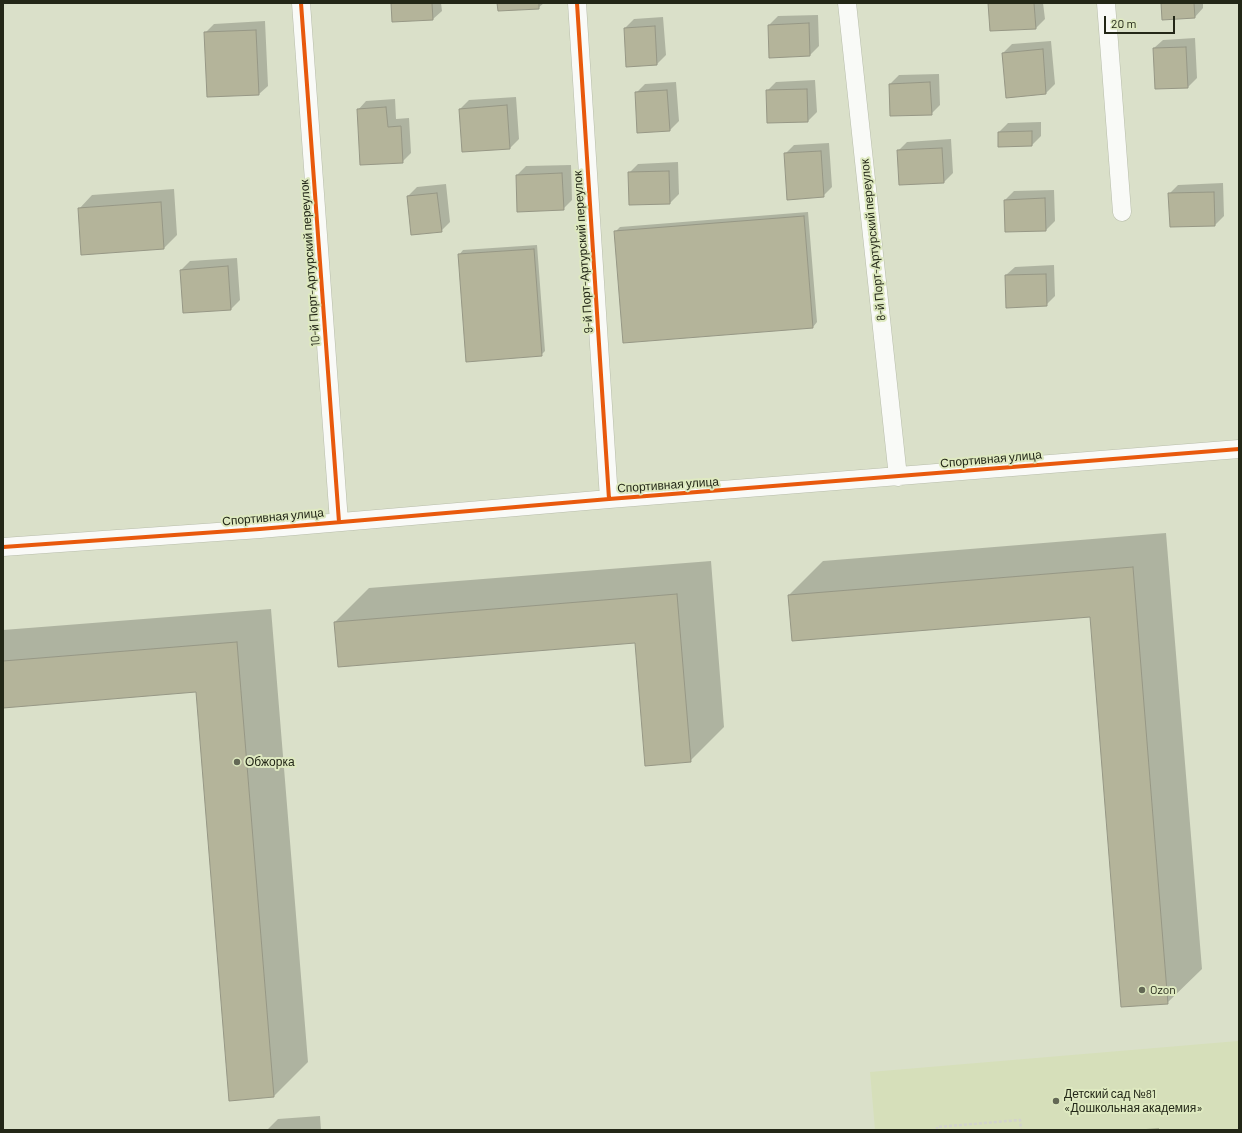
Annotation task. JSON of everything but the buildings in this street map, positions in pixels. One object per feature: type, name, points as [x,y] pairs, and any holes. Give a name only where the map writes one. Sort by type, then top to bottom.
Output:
[{"type":"street","name":"10-й Порт-Артурский переулок","points":[[301,3],[340,522]]},
{"type":"street","name":"9-й Порт-Артурский переулок","points":[[578,3],[609,499]]},
{"type":"street","name":"8-й Порт-Артурский переулок","points":[[848,3],[898,477]]},
{"type":"street","points":[[1106,3],[1122,212]]},
{"type":"street","name":"Спортивная улица","points":[[3,547],[340,522],[1239,449]]},
{"type":"path","points":[[937,1130],[937,1127],[1020,1120],[1021,1130]]},
{"type":"shaded area","name":"Детский сад №81 «Дошкольная академия»","points":[[1238,1041],[1239,1130],[875,1130],[870,1072]]},
{"type":"cycle path","points":[[301,3],[339,522]]},
{"type":"cycle path","points":[[577,3],[609,499]]},
{"type":"cycle path","points":[[3,547],[260,529],[609,499],[1239,449]]},
{"type":"place","name":"Обжорка","points":[[237,762]]},
{"type":"place","name":"Ozon","points":[[1142,990]]},
{"type":"place","name":"Детский сад №81 «Дошкольная академия»","points":[[1056,1101]]}]
